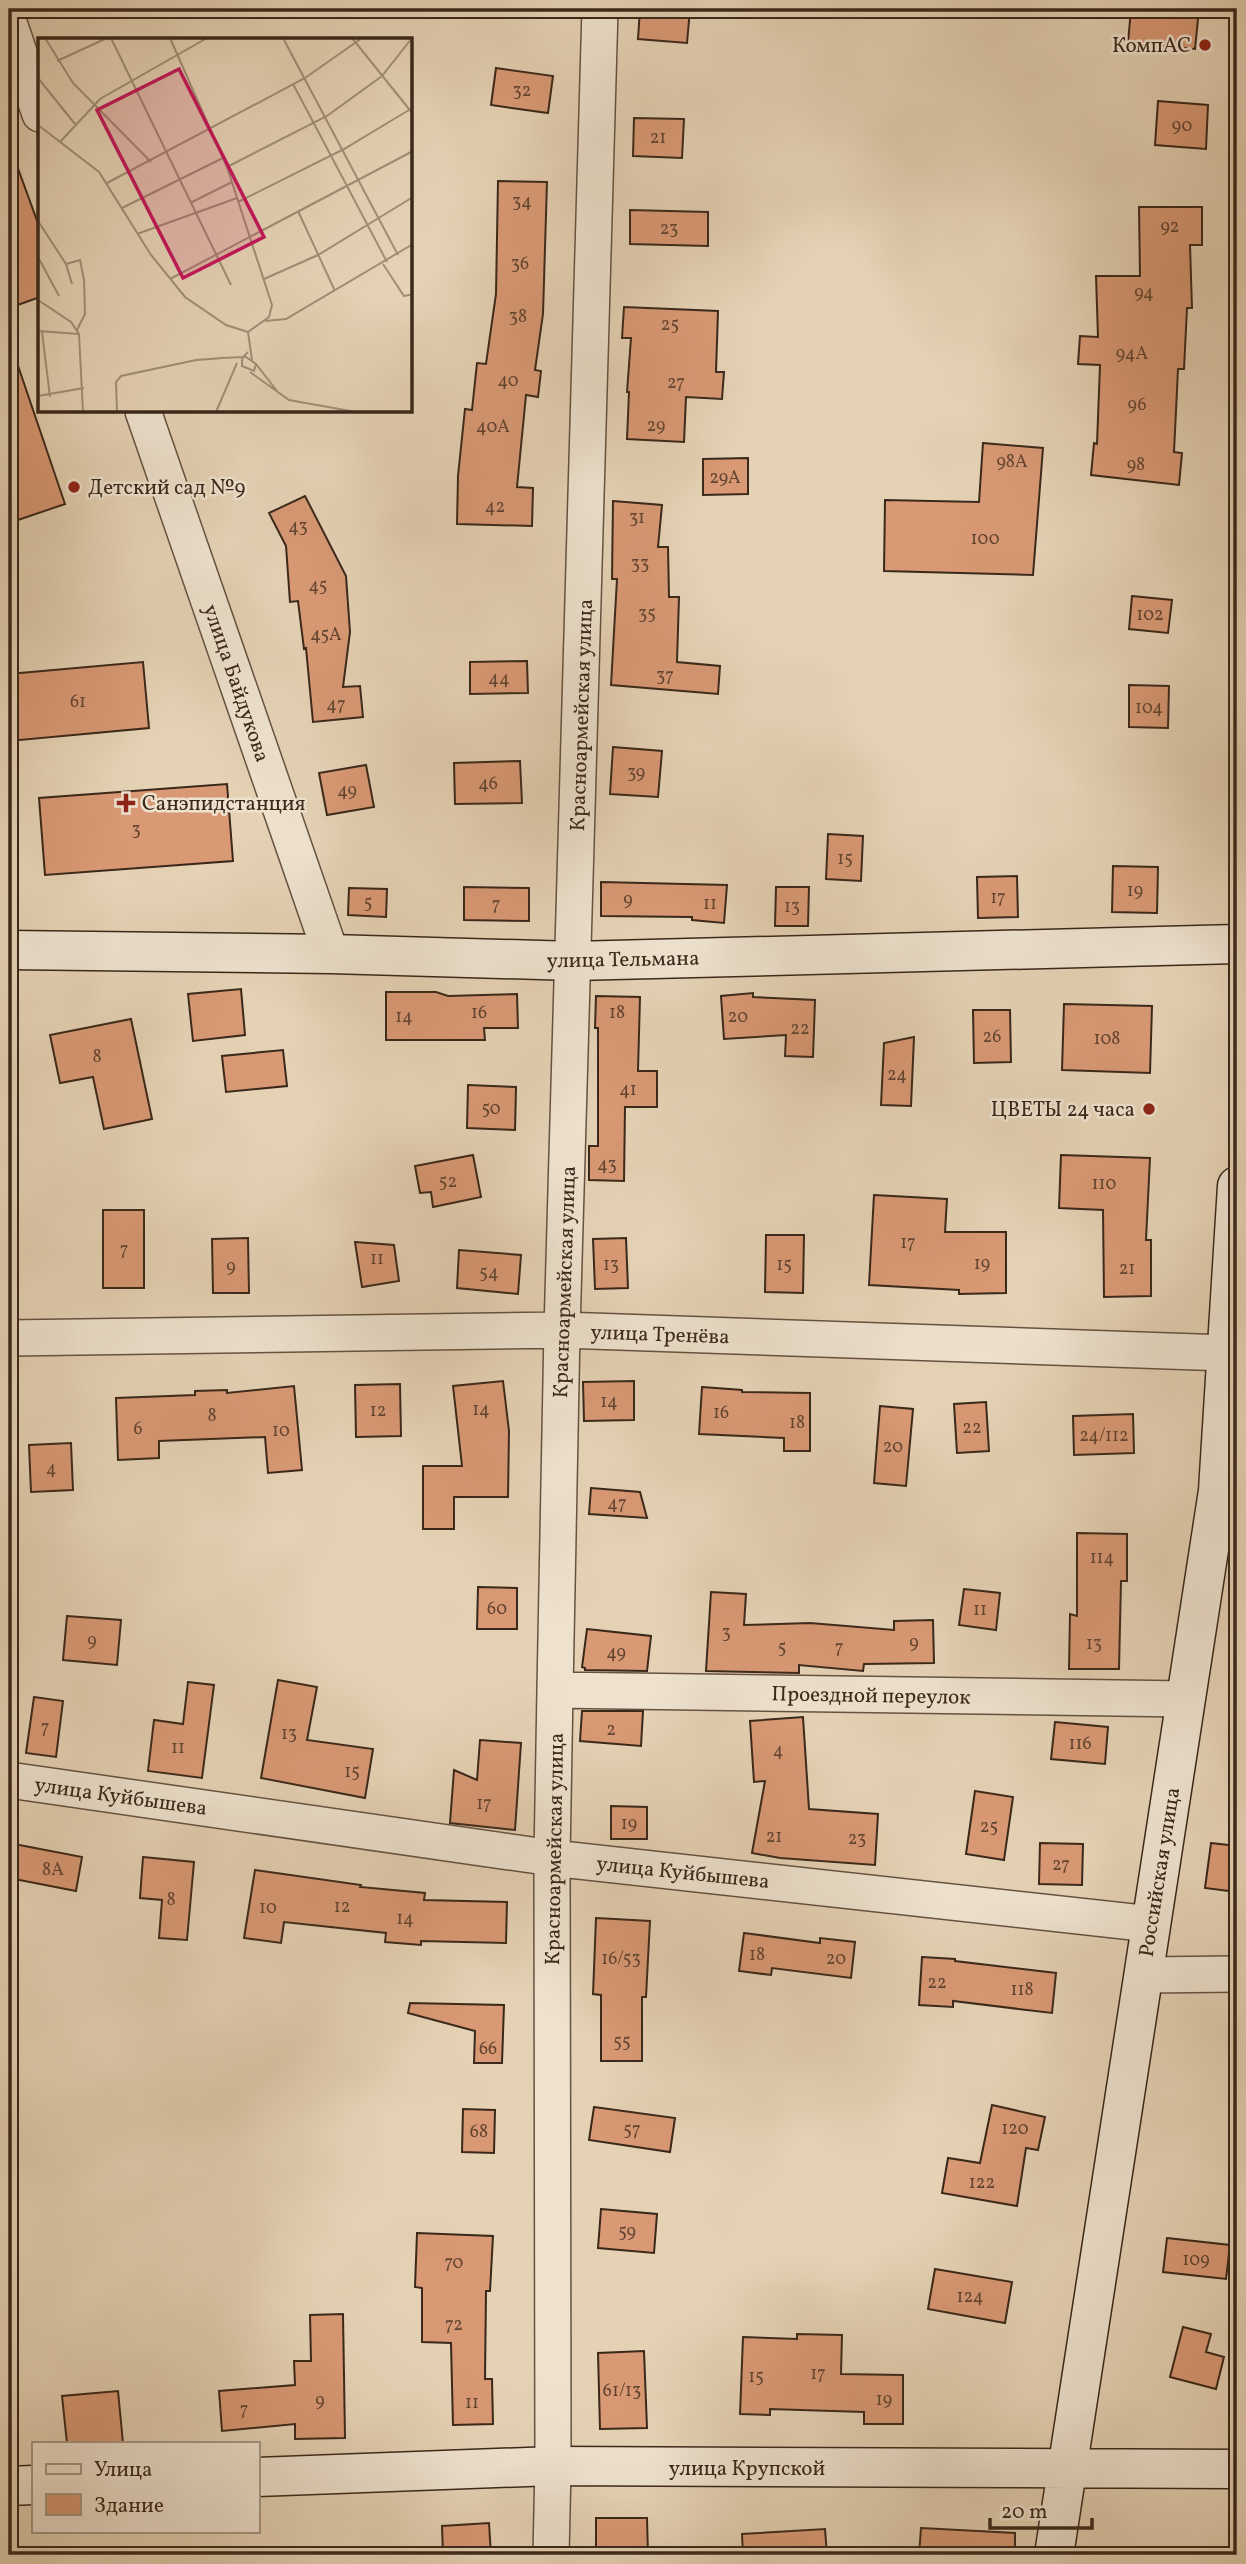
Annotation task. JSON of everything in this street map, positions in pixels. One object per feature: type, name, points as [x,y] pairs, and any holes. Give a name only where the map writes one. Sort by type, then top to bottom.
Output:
[{"type":"street","name":"Красноармейская улица","points":[[551,2555],[552,1858],[555,1690],[562,1330],[600,9]]},
{"type":"street","points":[[9,23],[38,108]]},
{"type":"street","name":"улица Байдукова","points":[[144,413],[331,954]]},
{"type":"street","name":"улица Тельмана","points":[[9,950],[331,954],[574,961],[1237,944]]},
{"type":"street","name":"Российская улица","points":[[1054,2555],[1186,1699],[1228,1491],[1227,1353],[1237,1186]]},
{"type":"street","name":"улица Тренёва","points":[[9,1338],[562,1330],[1227,1353]]},
{"type":"street","name":"Проездной переулок","points":[[555,1690],[1186,1699]]},
{"type":"street","name":"улица Куйбышева","points":[[9,1780],[552,1858],[1151,1924]]},
{"type":"street","points":[[1143,1975],[1237,1974]]},
{"type":"street","name":"улица Крупской","points":[[259,2477],[553,2466],[1237,2469]]},
{"type":"street","points":[[9,2486],[32,2485]]},
{"type":"building","points":[[640,9],[690,9],[687,43],[638,39]]},
{"type":"building","points":[[1131,9],[1199,9],[1195,49],[1128,43]]},
{"type":"building","points":[[496,68],[553,76],[548,113],[491,105]]},
{"type":"building","points":[[1158,101],[1208,105],[1206,149],[1155,145]]},
{"type":"building","points":[[634,118],[684,119],[682,158],[633,156]]},
{"type":"building","points":[[9,152],[12,152],[38,224],[38,298],[9,308]]},
{"type":"building","points":[[498,181],[547,182],[543,314],[535,370],[541,371],[538,397],[526,395],[517,487],[533,488],[532,526],[457,524],[458,476],[465,409],[472,410],[477,363],[486,364],[496,294]]},
{"type":"building","points":[[1139,207],[1202,207],[1202,245],[1190,245],[1192,308],[1187,308],[1184,369],[1178,369],[1174,452],[1182,453],[1179,485],[1091,475],[1094,443],[1097,444],[1100,365],[1078,364],[1080,336],[1098,337],[1096,276],[1140,276]]},
{"type":"building","points":[[630,210],[708,212],[708,246],[630,244]]},
{"type":"building","points":[[624,307],[718,311],[716,372],[724,372],[722,399],[686,397],[684,442],[627,439],[631,338],[622,338]]},
{"type":"building","points":[[13,351],[65,504],[9,523],[9,352]]},
{"type":"building","points":[[983,443],[1043,448],[1033,575],[884,571],[885,500],[979,502]]},
{"type":"building","points":[[748,458],[748,494],[703,495],[703,459]]},
{"type":"building","points":[[305,496],[346,576],[350,632],[343,687],[360,686],[363,717],[313,722],[306,648],[304,649],[298,601],[290,602],[286,546],[269,513]]},
{"type":"building","points":[[613,501],[662,505],[658,547],[668,547],[669,597],[679,597],[677,662],[720,666],[718,694],[611,685],[617,579],[612,579]]},
{"type":"building","points":[[1132,596],[1172,600],[1168,633],[1129,629]]},
{"type":"building","points":[[527,661],[528,693],[470,694],[470,662]]},
{"type":"building","points":[[143,662],[149,728],[9,741],[9,674]]},
{"type":"building","points":[[1129,685],[1169,686],[1168,728],[1129,727]]},
{"type":"building","points":[[613,747],[662,751],[658,797],[610,794]]},
{"type":"building","points":[[520,761],[522,803],[455,804],[454,763]]},
{"type":"building","points":[[366,765],[374,807],[327,815],[319,773]]},
{"type":"building","points":[[227,784],[233,861],[45,875],[39,798]]},
{"type":"building","points":[[828,834],[863,836],[861,881],[826,879]]},
{"type":"building","points":[[1113,866],[1158,867],[1157,913],[1112,912]]},
{"type":"building","points":[[1017,876],[1018,917],[978,918],[977,877]]},
{"type":"building","points":[[601,882],[727,885],[724,923],[692,920],[692,917],[601,916]]},
{"type":"building","points":[[464,887],[529,888],[529,921],[464,920]]},
{"type":"building","points":[[776,887],[809,887],[808,926],[775,926]]},
{"type":"building","points":[[349,888],[387,889],[386,917],[348,915]]},
{"type":"building","points":[[241,989],[245,1035],[193,1041],[188,994]]},
{"type":"building","points":[[386,992],[436,992],[448,996],[517,994],[518,1028],[484,1028],[485,1040],[386,1040]]},
{"type":"building","points":[[753,993],[753,997],[815,1000],[813,1057],[785,1056],[786,1035],[724,1039],[721,996]]},
{"type":"building","points":[[596,996],[640,997],[638,1071],[657,1071],[657,1107],[625,1107],[624,1181],[589,1180],[589,1146],[598,1146]]},
{"type":"building","points":[[1064,1004],[1152,1006],[1150,1073],[1062,1070]]},
{"type":"building","points":[[973,1010],[1010,1010],[1011,1062],[974,1063]]},
{"type":"building","points":[[131,1019],[152,1119],[104,1129],[93,1077],[60,1083],[50,1035]]},
{"type":"building","points":[[914,1037],[911,1106],[881,1105],[884,1043]]},
{"type":"building","points":[[283,1050],[287,1086],[226,1092],[222,1056]]},
{"type":"building","points":[[468,1085],[516,1087],[515,1130],[467,1128]]},
{"type":"building","points":[[473,1155],[481,1197],[433,1207],[431,1192],[420,1193],[415,1166]]},
{"type":"building","points":[[1061,1155],[1150,1158],[1146,1240],[1151,1240],[1151,1296],[1104,1297],[1103,1210],[1059,1208]]},
{"type":"building","points":[[874,1195],[947,1199],[945,1232],[1006,1232],[1006,1293],[959,1294],[959,1290],[869,1285]]},
{"type":"building","points":[[103,1210],[144,1210],[144,1288],[103,1288]]},
{"type":"building","points":[[766,1235],[804,1235],[803,1293],[765,1292]]},
{"type":"building","points":[[248,1238],[249,1293],[213,1293],[212,1239]]},
{"type":"building","points":[[626,1238],[628,1288],[595,1289],[593,1239]]},
{"type":"building","points":[[355,1242],[394,1245],[399,1281],[362,1287]]},
{"type":"building","points":[[459,1250],[521,1255],[518,1294],[457,1288]]},
{"type":"building","points":[[503,1381],[509,1431],[508,1497],[454,1497],[454,1529],[423,1529],[423,1466],[462,1466],[453,1386]]},
{"type":"building","points":[[634,1381],[634,1420],[584,1421],[583,1382]]},
{"type":"building","points":[[400,1384],[401,1436],[356,1437],[355,1385]]},
{"type":"building","points":[[294,1386],[302,1470],[268,1473],[265,1437],[159,1441],[159,1458],[118,1460],[116,1398],[195,1395],[195,1391],[227,1390],[227,1393]]},
{"type":"building","points":[[702,1387],[742,1392],[810,1393],[810,1451],[784,1451],[784,1438],[699,1434]]},
{"type":"building","points":[[986,1402],[989,1451],[957,1453],[954,1404]]},
{"type":"building","points":[[880,1406],[913,1409],[906,1486],[874,1483]]},
{"type":"building","points":[[1133,1414],[1134,1453],[1074,1455],[1073,1416]]},
{"type":"building","points":[[71,1443],[73,1490],[31,1492],[29,1445]]},
{"type":"building","points":[[591,1488],[640,1492],[647,1518],[589,1514]]},
{"type":"building","points":[[1077,1533],[1127,1534],[1127,1581],[1121,1581],[1119,1669],[1069,1669],[1070,1614],[1077,1616]]},
{"type":"building","points":[[478,1587],[517,1588],[517,1629],[477,1629]]},
{"type":"building","points":[[964,1589],[1000,1593],[996,1630],[959,1625]]},
{"type":"building","points":[[711,1592],[746,1594],[744,1625],[810,1623],[894,1630],[894,1621],[933,1620],[934,1663],[864,1664],[863,1671],[799,1665],[799,1673],[706,1671]]},
{"type":"building","points":[[67,1616],[121,1620],[117,1665],[63,1660]]},
{"type":"building","points":[[587,1629],[651,1636],[647,1671],[585,1670],[582,1667]]},
{"type":"building","points":[[278,1680],[317,1687],[307,1740],[373,1749],[365,1798],[261,1778]]},
{"type":"building","points":[[188,1682],[214,1685],[202,1778],[148,1771],[154,1720],[183,1724]]},
{"type":"building","points":[[34,1697],[63,1701],[56,1757],[26,1753]]},
{"type":"building","points":[[582,1711],[643,1711],[641,1746],[580,1741]]},
{"type":"building","points":[[803,1717],[809,1809],[878,1814],[875,1865],[780,1858],[752,1853],[765,1781],[754,1782],[750,1721]]},
{"type":"building","points":[[1055,1722],[1108,1727],[1105,1764],[1051,1759]]},
{"type":"building","points":[[480,1740],[521,1743],[515,1830],[450,1823],[454,1770],[477,1780]]},
{"type":"building","points":[[975,1791],[1013,1797],[1004,1860],[966,1854]]},
{"type":"building","points":[[611,1806],[647,1807],[647,1839],[611,1839]]},
{"type":"building","points":[[9,1843],[82,1857],[76,1891],[9,1878]]},
{"type":"building","points":[[1040,1843],[1083,1844],[1082,1885],[1039,1884]]},
{"type":"building","points":[[1211,1843],[1237,1846],[1237,1892],[1205,1888]]},
{"type":"building","points":[[143,1857],[194,1862],[187,1940],[159,1938],[162,1900],[140,1898]]},
{"type":"building","points":[[255,1870],[361,1885],[360,1887],[425,1893],[424,1900],[507,1902],[506,1943],[421,1941],[421,1945],[385,1942],[386,1933],[284,1922],[281,1943],[244,1938]]},
{"type":"building","points":[[596,1918],[650,1921],[646,1997],[642,1997],[642,2061],[601,2061],[601,1995],[593,1994]]},
{"type":"building","points":[[744,1933],[820,1943],[820,1938],[855,1942],[851,1978],[772,1968],[771,1975],[739,1971]]},
{"type":"building","points":[[922,1957],[1056,1973],[1052,2013],[953,2001],[953,2007],[919,2005]]},
{"type":"building","points":[[410,2003],[504,2005],[502,2063],[474,2063],[475,2031],[408,2013]]},
{"type":"building","points":[[992,2105],[1045,2117],[1038,2150],[1026,2148],[1017,2206],[942,2193],[948,2158],[980,2163]]},
{"type":"building","points":[[594,2107],[675,2118],[670,2152],[589,2140]]},
{"type":"building","points":[[463,2109],[495,2110],[494,2153],[462,2152]]},
{"type":"building","points":[[601,2209],[657,2214],[654,2253],[598,2248]]},
{"type":"building","points":[[417,2233],[493,2236],[490,2291],[486,2291],[485,2379],[492,2379],[493,2424],[453,2425],[451,2343],[422,2342],[422,2288],[415,2287]]},
{"type":"building","points":[[1167,2238],[1230,2245],[1226,2279],[1163,2272]]},
{"type":"building","points":[[935,2269],[1012,2282],[1005,2323],[928,2309]]},
{"type":"building","points":[[343,2314],[345,2438],[295,2439],[295,2424],[222,2431],[219,2391],[295,2385],[294,2361],[311,2361],[310,2315]]},
{"type":"building","points":[[1183,2327],[1211,2334],[1206,2352],[1224,2357],[1216,2389],[1170,2377]]},
{"type":"building","points":[[797,2334],[842,2335],[841,2374],[903,2375],[903,2424],[864,2424],[864,2412],[770,2409],[770,2415],[740,2414],[743,2337],[797,2339]]},
{"type":"building","points":[[644,2351],[647,2428],[600,2429],[598,2353]]},
{"type":"building","points":[[118,2391],[123,2442],[67,2442],[62,2396]]},
{"type":"building","points":[[596,2518],[647,2518],[648,2555],[596,2555]]},
{"type":"building","points":[[489,2523],[491,2555],[443,2555],[442,2526]]},
{"type":"building","points":[[921,2528],[1015,2533],[1015,2555],[919,2555]]},
{"type":"building","points":[[825,2529],[827,2555],[743,2555],[742,2534]]},
{"type":"place","name":"КомпАС","points":[[1205,45]]},
{"type":"place","name":"Детский сад №9","points":[[74,487]]},
{"type":"place","name":"Санэпидстанция","points":[[126,803]]},
{"type":"place","name":"ЦВЕТЫ 24 часа","points":[[1149,1109]]}]
